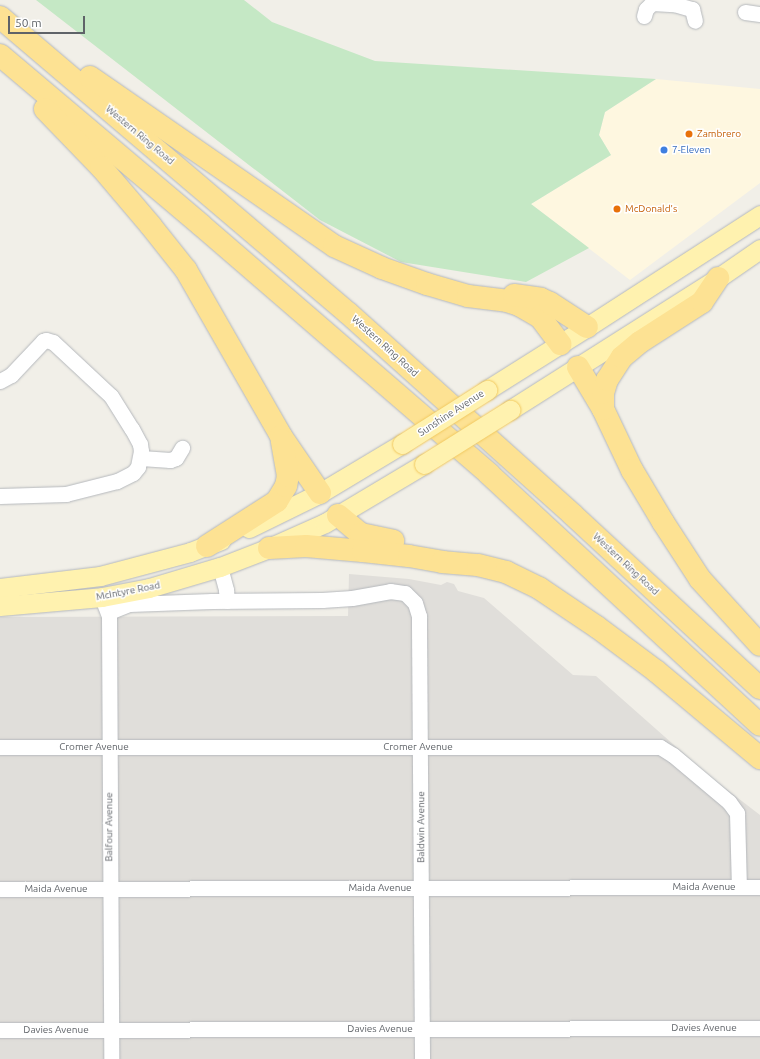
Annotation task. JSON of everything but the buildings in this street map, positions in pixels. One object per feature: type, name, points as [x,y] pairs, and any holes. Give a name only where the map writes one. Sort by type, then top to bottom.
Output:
[{"type":"highway","points":[[0,12],[103,86],[246,184],[317,236],[351,255],[427,284],[468,296],[507,301],[519,305],[540,317],[560,344]]},
{"type":"highway","name":"Western Ring Road","points":[[0,17],[348,313],[573,515],[760,688]]},
{"type":"highway","points":[[0,55],[201,225],[488,474],[760,725]]},
{"type":"highway","points":[[0,63],[101,167],[186,270],[282,436],[320,493]]},
{"type":"highway","points":[[602,409],[603,393],[607,380],[622,357],[640,342],[702,302],[718,278]]},
{"type":"highway","points":[[427,284],[541,299],[557,307],[587,327]]},
{"type":"highway","points":[[578,368],[602,409],[632,470],[662,522],[700,580],[760,645]]},
{"type":"highway","points":[[207,546],[278,501],[286,486],[288,476],[282,436]]},
{"type":"highway","points":[[338,515],[354,530],[368,537],[444,548],[478,565]]},
{"type":"highway","points":[[269,548],[313,546],[478,565],[506,572],[539,588],[597,627],[656,671],[760,758]]},
{"type":"main road","name":"Sunshine Avenue","points":[[122,571],[207,546],[266,520],[320,493],[402,444],[760,215]]},
{"type":"main road","points":[[122,571],[163,570],[195,561],[206,560],[220,567],[269,548],[338,515],[424,464],[578,368],[718,278],[760,249]]},
{"type":"main road","points":[[560,344],[578,368]]},
{"type":"main road","points":[[320,493],[338,515]]},
{"type":"main road","name":"McIntyre Road","points":[[0,606],[38,604],[106,605],[149,588],[220,567]]},
{"type":"main road","name":"McIntyre Road","points":[[0,588],[100,576],[122,571]]},
{"type":"main road","points":[[100,576],[106,605]]},
{"type":"street","points":[[644,16],[646,9],[652,3],[674,2],[692,9],[695,21]]},
{"type":"street","points":[[0,381],[11,375],[39,344],[46,340],[53,342],[111,396],[140,444],[141,458],[138,467],[125,478],[81,491],[66,494],[0,496]]},
{"type":"street","points":[[141,458],[170,460],[176,458],[182,448]]},
{"type":"street","points":[[220,567],[226,590],[227,601]]},
{"type":"street","name":"McIntyre Road","points":[[106,605],[227,601],[335,600],[390,591],[398,591],[410,596]]},
{"type":"street","name":"Baldwin Avenue","points":[[410,596],[416,605],[419,616],[422,1059]]},
{"type":"street","name":"Balfour Avenue","points":[[106,605],[109,747],[110,1059]]},
{"type":"street","name":"Cromer Avenue","points":[[0,747],[646,746],[666,749],[729,802],[737,813],[739,887]]},
{"type":"street","name":"Maida Avenue","points":[[0,889],[760,887]]},
{"type":"street","name":"Davies Avenue","points":[[0,1030],[760,1028]]},
{"type":"shaded area","points":[[656,79],[760,89],[760,183],[630,280],[531,204],[611,155],[599,135],[605,112]]},
{"type":"shaded area","points":[[349,574],[409,579],[441,585],[447,582],[454,584],[458,591],[484,598],[573,675],[596,676],[708,775],[760,815],[760,1059],[0,1059],[0,617],[348,616]]},
{"type":"green space","points":[[36,0],[244,0],[272,22],[375,61],[656,79],[605,112],[599,135],[611,155],[531,204],[589,248],[526,282],[401,262],[320,220]]},
{"type":"place","name":"Zambrero","points":[[689,134]]},
{"type":"place","name":"7-Eleven","points":[[664,150]]},
{"type":"place","name":"McDonald's","points":[[617,209]]}]
